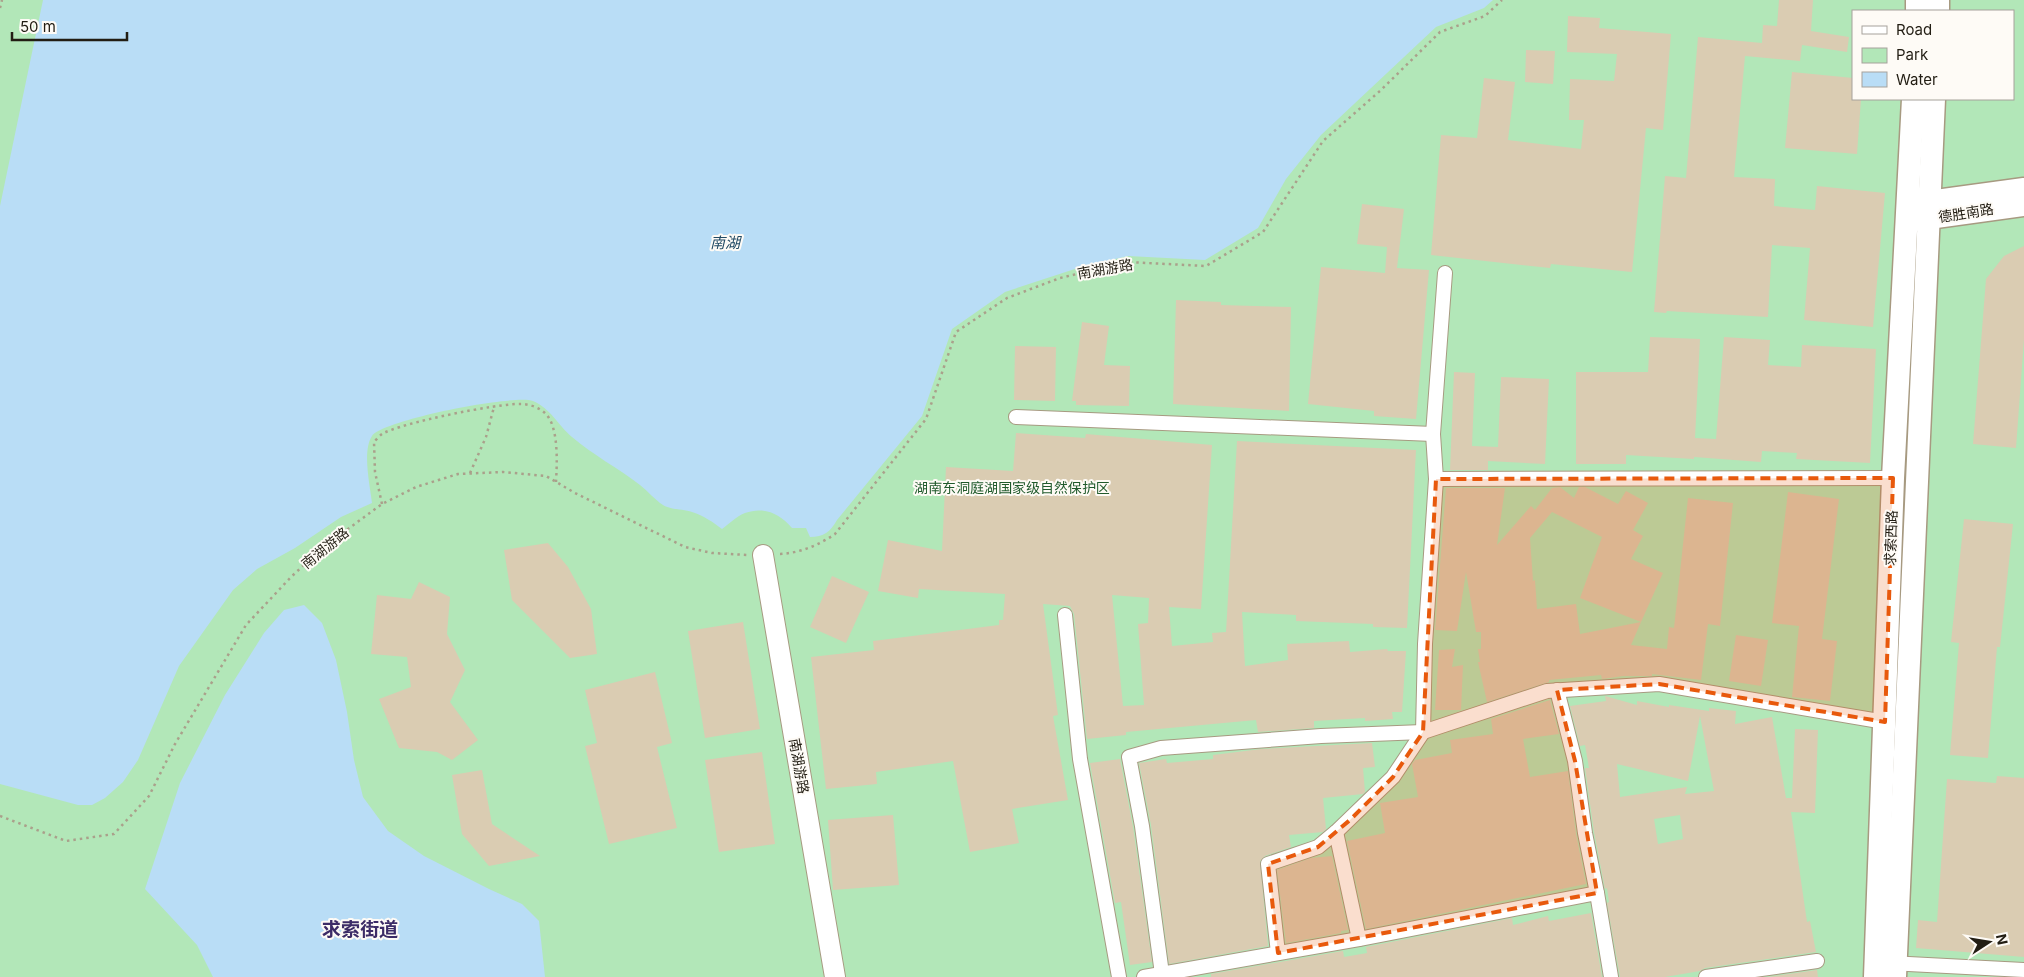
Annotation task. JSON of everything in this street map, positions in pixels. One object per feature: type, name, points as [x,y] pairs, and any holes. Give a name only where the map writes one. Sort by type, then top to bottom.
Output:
[{"type":"main road","name":"求索西路","points":[[1885,970],[1918,212],[1913,100]]},
{"type":"main road","name":"求索西路","points":[[1885,970],[1885,722],[1893,478],[1918,212],[1934,100]]},
{"type":"main road","name":"德胜南路","points":[[1918,212],[2024,188]]},
{"type":"main road","name":"德胜南路","points":[[1918,212],[2024,204]]},
{"type":"street","points":[[1278,953],[1268,864],[1318,847],[1336,832],[1393,777],[1424,732],[1425,644],[1436,478],[1433,434],[1445,273]]},
{"type":"street","points":[[1016,418],[1433,434]]},
{"type":"street","points":[[1436,478],[1893,478]]},
{"type":"street","name":"南湖游路","points":[[763,555],[835,977]]},
{"type":"street","points":[[1065,615],[1080,759],[1119,977]]},
{"type":"street","points":[[1162,974],[1143,836],[1129,757],[1161,748],[1321,736],[1424,732],[1547,691],[1659,684],[1885,722]]},
{"type":"street","points":[[1557,690],[1575,761],[1585,834],[1611,977]]},
{"type":"street","points":[[1336,832],[1359,939]]},
{"type":"street","points":[[1144,977],[1359,939],[1597,893]]},
{"type":"street","points":[[1706,977],[1817,961]]},
{"type":"street","points":[[1885,970],[2024,970]]},
{"type":"path","points":[[0,8],[2,0]]},
{"type":"path","name":"南湖游路","points":[[0,816],[66,841],[114,834],[149,796],[175,744],[246,625],[291,577],[322,548],[382,504],[416,487],[458,474],[503,472],[546,476],[575,493],[685,547],[734,556],[791,554],[822,543],[835,534],[926,419],[956,332],[1007,298],[1060,278],[1128,262],[1206,266],[1263,232],[1323,141],[1381,90],[1440,32],[1485,16],[1502,0]]},
{"type":"path","points":[[382,504],[378,491],[374,456],[374,442],[378,438],[383,434],[428,420],[494,407],[523,404],[535,407],[547,415],[553,430],[556,449],[556,482]]},
{"type":"path","points":[[470,474],[486,437],[494,407]]},
{"type":"highlighted area","points":[[1893,478],[1885,722],[1659,684],[1557,690],[1575,761],[1597,893],[1278,953],[1268,864],[1318,847],[1350,820],[1393,777],[1423,732],[1436,479]]},
{"type":"green space","name":"湖南东洞庭湖国家级自然保护区","points":[[0,0],[2024,0],[2024,977],[0,977]]},
{"type":"water","name":"南湖","points":[[43,0],[1493,0],[1484,8],[1436,27],[1321,135],[1286,179],[1258,228],[1205,260],[1128,256],[1081,267],[1035,282],[1005,292],[952,329],[922,416],[832,528],[823,535],[810,537],[806,528],[792,528],[777,515],[765,511],[759,510],[745,513],[722,529],[708,519],[689,511],[666,507],[643,487],[580,444],[545,408],[533,401],[501,401],[449,410],[422,416],[381,430],[372,436],[368,450],[367,459],[372,503],[341,517],[295,548],[257,569],[233,590],[179,666],[138,760],[123,782],[105,798],[92,805],[78,805],[0,784],[0,206]]},
{"type":"water","points":[[304,605],[322,623],[336,660],[347,712],[354,760],[363,797],[388,831],[424,856],[522,904],[539,921],[545,977],[213,977],[197,945],[145,889],[180,783],[225,695],[264,633],[284,610]]},
{"type":"building","points":[[1779,0],[1813,0],[1811,31],[1849,37],[1847,52],[1802,45],[1800,61],[1745,56],[1734,177],[1775,179],[1774,206],[1815,210],[1817,186],[1885,193],[1873,327],[1804,320],[1810,248],[1772,245],[1768,317],[1667,311],[1666,313],[1654,312],[1665,176],[1686,178],[1698,37],[1762,43],[1763,25],[1777,26]]},
{"type":"building","points":[[1568,16],[1600,18],[1599,28],[1671,34],[1663,130],[1646,128],[1632,272],[1551,264],[1550,268],[1431,255],[1441,135],[1477,138],[1484,78],[1515,82],[1508,140],[1581,149],[1584,120],[1569,120],[1570,79],[1614,81],[1617,54],[1567,52]]},
{"type":"building","points":[[1526,50],[1555,51],[1553,84],[1525,82]]},
{"type":"building","points":[[1792,72],[1852,78],[1852,100],[1861,100],[1857,154],[1785,148]]},
{"type":"building","points":[[1362,204],[1404,209],[1397,268],[1429,270],[1416,419],[1374,416],[1374,411],[1308,404],[1321,267],[1385,273],[1387,247],[1357,244]]},
{"type":"building","points":[[2024,246],[2024,339],[2016,448],[1973,444],[1986,279],[2004,256]]},
{"type":"building","points":[[1176,300],[1221,302],[1221,305],[1291,307],[1289,411],[1173,404]]},
{"type":"building","points":[[1082,322],[1109,326],[1104,365],[1130,366],[1129,406],[1076,405],[1076,401],[1072,401]]},
{"type":"building","points":[[1650,337],[1700,339],[1695,438],[1716,439],[1724,337],[1770,340],[1768,365],[1801,367],[1802,345],[1876,349],[1870,463],[1796,459],[1797,453],[1762,451],[1761,462],[1694,457],[1694,459],[1626,455],[1626,464],[1576,464],[1576,372],[1648,372]]},
{"type":"building","points":[[1015,346],[1056,347],[1055,401],[1014,400]]},
{"type":"building","points":[[1454,372],[1475,373],[1472,446],[1498,447],[1501,377],[1549,379],[1545,464],[1488,461],[1488,470],[1450,470]]},
{"type":"building","points":[[1016,433],[1085,438],[1086,434],[1212,445],[1201,609],[1169,607],[1172,646],[1213,642],[1212,633],[1226,632],[1237,441],[1416,450],[1407,628],[1373,627],[1373,624],[1296,621],[1296,615],[1242,612],[1245,666],[1288,660],[1287,644],[1349,641],[1350,652],[1387,649],[1388,651],[1406,651],[1402,712],[1392,712],[1393,719],[1365,721],[1365,718],[1314,721],[1314,728],[1258,732],[1256,720],[1126,732],[1126,735],[1087,739],[1074,614],[1070,606],[1043,604],[1058,715],[1053,716],[1068,800],[1012,809],[1019,843],[970,852],[953,761],[876,772],[877,784],[826,789],[811,657],[874,650],[873,641],[999,625],[999,620],[1003,620],[1005,594],[919,589],[918,598],[878,591],[888,540],[942,551],[946,467],[1013,471]],"holes":[[[1112,595],[1149,598],[1148,623],[1138,624],[1144,705],[1123,706]]]},
{"type":"building","points":[[1560,487],[1574,498],[1579,487],[1585,487],[1618,504],[1626,491],[1648,503],[1633,530],[1643,536],[1631,559],[1663,573],[1631,645],[1667,649],[1669,627],[1674,628],[1688,498],[1733,503],[1720,626],[1708,624],[1701,680],[1652,674],[1652,676],[1623,676],[1602,679],[1601,675],[1549,680],[1549,682],[1487,702],[1478,662],[1480,662],[1478,649],[1481,649],[1481,632],[1476,632],[1466,572],[1457,631],[1435,630],[1446,488],[1505,488],[1497,545],[1531,506],[1535,510],[1552,488]],"holes":[[[1552,512],[1602,537],[1580,598],[1641,622],[1580,634],[1576,604],[1537,609],[1530,538]]]},
{"type":"building","points":[[1788,492],[1839,499],[1822,639],[1837,641],[1830,701],[1792,697],[1799,626],[1772,623]]},
{"type":"building","points":[[1964,519],[2013,524],[2000,647],[1997,647],[1988,758],[1950,755],[1959,643],[1951,642]]},
{"type":"building","points":[[548,543],[568,567],[591,609],[597,654],[570,658],[512,600],[504,550]]},
{"type":"building","points":[[832,576],[869,592],[846,643],[810,627]]},
{"type":"building","points":[[419,582],[450,597],[447,634],[465,670],[450,702],[478,740],[452,760],[437,752],[399,748],[379,699],[411,687],[407,657],[371,654],[377,595],[411,599]]},
{"type":"building","points":[[743,622],[760,729],[705,738],[688,631]]},
{"type":"building","points":[[1736,635],[1768,640],[1761,686],[1729,681]]},
{"type":"building","points":[[1455,649],[1452,667],[1463,665],[1461,710],[1435,710],[1439,650]]},
{"type":"building","points":[[655,672],[672,743],[657,747],[677,828],[609,844],[585,746],[597,743],[585,690]]},
{"type":"building","points":[[1605,696],[1637,705],[1637,701],[1669,707],[1669,705],[1709,711],[1709,708],[1736,711],[1735,724],[1772,717],[1786,798],[1792,798],[1795,729],[1818,730],[1815,813],[1791,812],[1807,922],[1810,921],[1816,952],[1705,968],[1700,971],[1665,977],[1620,977],[1607,903],[1609,902],[1607,888],[1605,889],[1594,832],[1585,768],[1589,768],[1585,745],[1580,746],[1570,706],[1606,701]],"holes":[[[1700,716],[1714,791],[1685,794],[1687,787],[1620,797],[1617,764],[1688,781]],[[1680,815],[1683,839],[1658,844],[1654,819]]]},
{"type":"building","points":[[1550,700],[1559,734],[1523,739],[1530,777],[1568,771],[1576,834],[1586,884],[1366,929],[1347,841],[1385,833],[1380,803],[1418,797],[1412,764],[1415,760],[1452,753],[1450,740],[1493,734],[1491,719]]},
{"type":"building","points":[[1372,743],[1375,767],[1363,768],[1365,792],[1363,794],[1323,798],[1326,829],[1323,832],[1289,835],[1291,847],[1265,856],[1260,861],[1268,946],[1169,964],[1151,825],[1139,763],[1166,759],[1167,763],[1213,759],[1213,755],[1261,749]]},
{"type":"building","points":[[762,752],[775,844],[719,852],[705,760]]},
{"type":"building","points":[[1120,759],[1133,827],[1152,962],[1130,965],[1121,902],[1115,903],[1090,763]]},
{"type":"building","points":[[482,770],[492,824],[540,856],[489,866],[462,834],[452,775]]},
{"type":"building","points":[[1997,776],[2024,778],[2024,957],[1916,948],[1918,920],[1937,922],[1947,779],[1996,783]]},
{"type":"building","points":[[893,815],[899,885],[833,890],[828,820]]},
{"type":"building","points":[[1332,856],[1348,930],[1286,943],[1277,870],[1311,858]]},
{"type":"building","points":[[1591,913],[1602,977],[1211,977],[1211,974],[1343,951],[1344,957],[1367,953],[1366,947],[1512,918],[1513,925],[1548,916],[1549,921]]},
{"type":"building","points":[[1817,970],[1818,977],[1767,977]]},
{"type":"district","name":"求索街道","points":[[360,929]]}]
